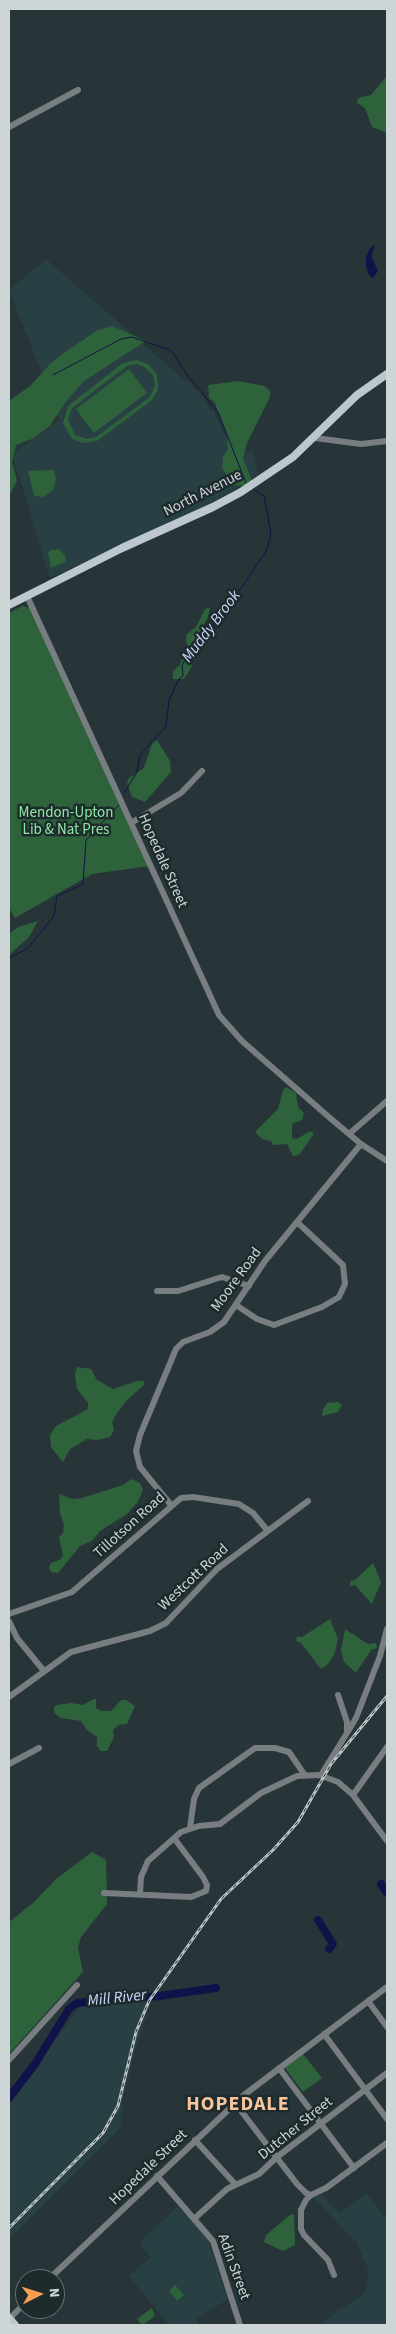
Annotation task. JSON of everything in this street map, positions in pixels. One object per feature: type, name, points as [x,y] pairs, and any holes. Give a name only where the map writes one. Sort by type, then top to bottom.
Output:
[{"type":"main road","name":"North Avenue","points":[[9,605],[122,548],[220,504],[288,461],[315,438],[357,395],[387,374]]},
{"type":"main road","points":[[9,2318],[15,2325]]},
{"type":"street","points":[[9,127],[78,90]]},
{"type":"street","points":[[315,438],[361,444],[387,441]]},
{"type":"street","name":"Hopedale Street","points":[[26,596],[220,1015],[242,1041],[361,1144],[387,1161]]},
{"type":"street","points":[[131,823],[181,793],[202,771]]},
{"type":"street","points":[[349,1134],[387,1101]]},
{"type":"street","name":"Moore Road","points":[[171,1505],[140,1467],[136,1456],[138,1441],[176,1349],[183,1342],[215,1329],[236,1305],[298,1222],[361,1144]]},
{"type":"street","points":[[236,1305],[257,1319],[274,1325],[330,1304],[342,1294],[345,1275],[341,1261],[298,1222]]},
{"type":"street","points":[[157,1291],[183,1290],[222,1277],[249,1286]]},
{"type":"street","name":"Tillotson Road","points":[[9,1614],[72,1592],[171,1505],[186,1497],[239,1504],[253,1513],[267,1530]]},
{"type":"street","name":"Westcott Road","points":[[9,1697],[71,1652],[150,1631],[166,1622],[217,1569],[308,1500]]},
{"type":"street","points":[[9,1621],[17,1638],[44,1671]]},
{"type":"street","points":[[321,1775],[356,1718],[380,1656],[387,1629]]},
{"type":"street","points":[[338,1695],[346,1722],[347,1733]]},
{"type":"street","points":[[9,1764],[39,1748]]},
{"type":"street","points":[[190,1828],[194,1799],[199,1788],[255,1748],[275,1748],[289,1752],[304,1774]]},
{"type":"street","points":[[353,1795],[386,1753]]},
{"type":"street","points":[[140,1894],[141,1877],[145,1867],[152,1856],[174,1838],[190,1828],[220,1824],[261,1793],[304,1774],[321,1775],[338,1782],[353,1795],[387,1841]]},
{"type":"street","points":[[104,1893],[190,1897],[207,1890],[203,1877],[174,1838]]},
{"type":"street","points":[[9,2060],[77,1985]]},
{"type":"street","name":"Hopedale Street","points":[[59,2269],[235,2103],[387,1987]]},
{"type":"street","points":[[368,2001],[387,2027]]},
{"type":"street","points":[[324,2034],[387,2119]]},
{"type":"street","points":[[279,2068],[354,2168]]},
{"type":"street","name":"Dutcher Street","points":[[195,2218],[227,2188],[256,2176],[277,2157],[387,2073]]},
{"type":"street","points":[[235,2103],[299,2186],[311,2195]]},
{"type":"street","points":[[195,2140],[235,2184]]},
{"type":"street","points":[[334,2274],[328,2260],[304,2235],[301,2229],[301,2210],[311,2195],[322,2191],[387,2143]]},
{"type":"street","name":"Adin Street","points":[[157,2176],[214,2242],[240,2325]]},
{"type":"shaded area","points":[[375,245],[371,256],[378,271],[373,278],[369,275],[366,267],[366,257],[370,248]]},
{"type":"shaded area","points":[[46,259],[203,396],[211,411],[213,410],[235,455],[253,451],[258,475],[214,502],[50,578],[12,454],[60,420],[9,290]]},
{"type":"shaded area","points":[[152,2001],[145,2013],[146,2017],[135,2050],[122,2105],[121,2127],[9,2239],[9,2104],[81,2005]]},
{"type":"shaded area","points":[[366,2193],[387,2220],[387,2325],[320,2325],[338,2310],[363,2295],[367,2287],[368,2269],[356,2242],[312,2196],[322,2195],[340,2213]]},
{"type":"shaded area","points":[[178,2206],[207,2237],[228,2299],[197,2319],[199,2325],[169,2325],[129,2276],[151,2257],[139,2243]]},
{"type":"green space","points":[[387,76],[387,133],[372,127],[365,108],[357,103],[358,98],[371,95]]},
{"type":"green space","points":[[112,326],[146,341],[84,381],[64,404],[50,426],[32,439],[16,445],[12,462],[17,481],[9,496],[9,401],[30,386],[51,363],[71,348],[98,330]]},
{"type":"green space","points":[[137,360],[148,364],[157,375],[158,390],[152,400],[97,441],[83,443],[72,439],[63,423],[68,406],[123,363]],"holes":[[[137,364],[146,368],[153,375],[155,385],[150,397],[96,437],[87,439],[75,435],[68,420],[72,408],[127,366]]]},
{"type":"green space","points":[[129,369],[147,393],[94,433],[76,409]]},
{"type":"green space","points":[[238,381],[264,386],[270,391],[270,397],[247,443],[243,459],[252,481],[244,486],[233,485],[222,468],[223,456],[228,449],[227,436],[215,403],[209,398],[208,385]]},
{"type":"green space","points":[[54,470],[56,478],[54,489],[44,497],[34,496],[28,471]]},
{"type":"green space","points":[[59,549],[65,555],[66,562],[51,568],[48,553],[51,550]]},
{"type":"green space","name":"Mendon-Upton Lib & Nat Pres","points":[[22,606],[30,608],[150,866],[92,874],[15,918],[9,908],[9,613]]},
{"type":"green space","points":[[210,607],[208,617],[196,638],[190,659],[192,666],[184,679],[173,679],[173,671],[179,666],[187,648],[186,635],[196,627],[205,609]]},
{"type":"green space","points":[[157,740],[170,761],[171,772],[145,802],[132,797],[127,783],[129,778],[144,768],[152,744]]},
{"type":"green space","points":[[38,921],[29,937],[9,955],[9,934],[18,927]]},
{"type":"green space","points":[[286,1087],[296,1093],[298,1107],[304,1113],[302,1120],[292,1124],[292,1138],[297,1139],[310,1131],[314,1134],[299,1155],[293,1156],[287,1144],[273,1145],[271,1141],[262,1139],[255,1132],[278,1109],[283,1090]]},
{"type":"green space","points":[[77,1367],[91,1369],[97,1380],[113,1389],[137,1381],[143,1381],[145,1384],[126,1401],[117,1413],[112,1422],[114,1430],[110,1437],[97,1440],[87,1439],[70,1449],[63,1462],[51,1447],[50,1435],[56,1426],[88,1409],[88,1403],[77,1389],[75,1375]]},
{"type":"green space","points":[[338,1402],[342,1405],[338,1412],[322,1416],[323,1409],[327,1403]]},
{"type":"green space","points":[[131,1479],[140,1483],[143,1490],[137,1503],[127,1514],[100,1531],[92,1541],[80,1546],[58,1573],[51,1572],[49,1568],[51,1563],[61,1559],[63,1555],[59,1537],[63,1533],[64,1525],[60,1513],[59,1494],[72,1499],[82,1498],[123,1485]]},
{"type":"green space","points":[[373,1563],[381,1582],[372,1604],[355,1585],[350,1586],[350,1581],[355,1580]]},
{"type":"green space","points":[[330,1619],[338,1639],[334,1655],[327,1665],[321,1669],[301,1643],[296,1641],[297,1637],[302,1637]]},
{"type":"green space","points":[[345,1629],[368,1644],[376,1643],[377,1648],[371,1650],[356,1673],[344,1662],[341,1651]]},
{"type":"green space","points":[[96,1699],[96,1708],[101,1711],[111,1711],[121,1700],[126,1700],[135,1706],[127,1724],[118,1725],[113,1730],[114,1737],[107,1751],[101,1751],[97,1746],[97,1737],[87,1730],[81,1721],[61,1718],[54,1713],[54,1707],[57,1705],[71,1703],[83,1705]]},
{"type":"green space","points":[[92,1852],[106,1860],[107,1904],[81,1937],[78,1947],[83,1972],[9,2054],[9,1922],[33,1903],[56,1879]]},
{"type":"green space","points":[[303,2054],[322,2078],[303,2092],[285,2068]]},
{"type":"green space","points":[[291,2214],[294,2215],[295,2245],[283,2251],[264,2242],[266,2235]]},
{"type":"green space","points":[[175,2285],[184,2295],[177,2301],[169,2291]]},
{"type":"green space","points":[[152,2308],[155,2316],[142,2325],[137,2319]]},
{"type":"waterway","name":"Muddy Brook","points":[[53,375],[121,339],[132,337],[172,351],[187,375],[218,412],[246,483]]},
{"type":"waterway","name":"Muddy Brook","points":[[124,793],[137,772],[140,755],[166,726],[169,700],[179,679],[183,676],[182,665],[187,657],[196,653],[267,550],[271,533],[264,496],[253,489]]},
{"type":"waterway","name":"Muddy Brook","points":[[9,958],[27,949],[54,916],[57,896],[83,884],[86,840],[119,805]]},
{"type":"waterway","name":"Mill River","points":[[381,1884],[387,1893]]},
{"type":"waterway","name":"Mill River","points":[[318,1920],[333,1944],[329,1949]]},
{"type":"waterway","name":"Mill River","points":[[9,2098],[35,2064],[69,2009],[77,2003],[159,1996],[216,1988]]},
{"type":"railway","points":[[9,2228],[103,2133],[118,2106],[136,2032],[149,2001],[221,1899],[273,1850],[298,1822],[331,1764],[387,1696]]},
{"type":"district","name":"HOPEDALE","points":[[238,2106]]}]
